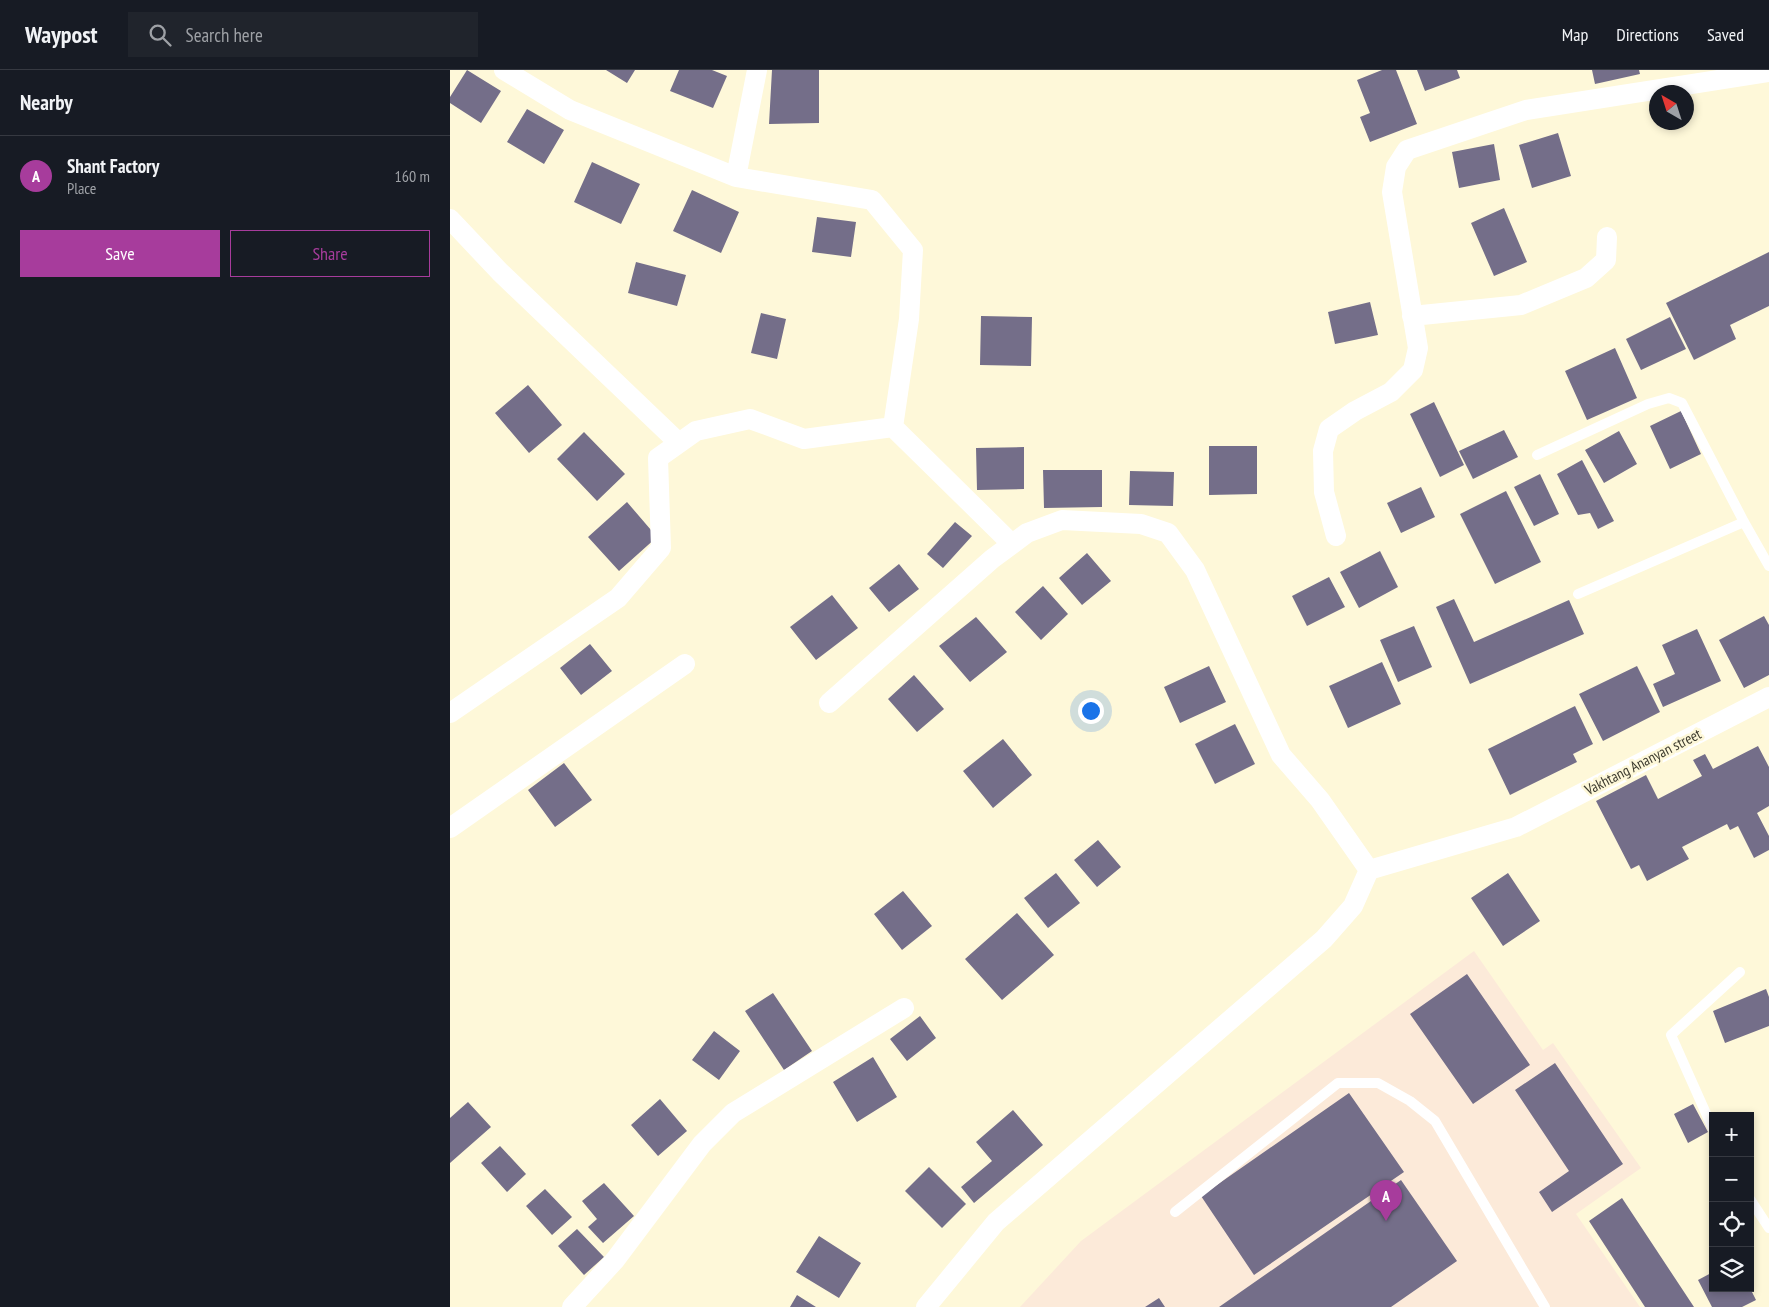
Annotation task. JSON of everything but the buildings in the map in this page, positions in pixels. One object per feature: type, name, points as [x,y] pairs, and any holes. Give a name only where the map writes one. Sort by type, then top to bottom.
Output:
[{"type":"street","points":[[504,70],[570,110],[736,177],[872,200],[913,250],[909,319],[893,427]]},
{"type":"street","points":[[736,177],[758,70]]},
{"type":"street","points":[[1336,536],[1324,492],[1322,451],[1329,429],[1355,411],[1391,392],[1413,370],[1418,348],[1392,192],[1396,167],[1407,150],[1526,110],[1769,72]]},
{"type":"street","points":[[450,219],[500,272],[679,443]]},
{"type":"street","points":[[1412,316],[1522,305],[1586,278],[1606,260],[1608,237]]},
{"type":"street","points":[[450,712],[618,598],[661,548],[658,458],[696,431],[750,419],[804,439],[893,427]]},
{"type":"street","points":[[893,427],[1012,544]]},
{"type":"street","points":[[829,703],[992,559],[1027,533],[1062,520],[1141,524],[1168,533],[1195,570],[1281,755],[1320,800],[1369,870],[1353,906],[1324,939],[996,1222],[926,1307]]},
{"type":"street","points":[[450,828],[685,664]]},
{"type":"street","name":"Vakhtang Ananyan street","points":[[1369,870],[1516,827],[1769,697]]},
{"type":"street","points":[[572,1307],[615,1260],[702,1144],[733,1113],[904,1008]]},
{"type":"lane","points":[[1537,455],[1648,404],[1669,398],[1682,403],[1769,566]]},
{"type":"lane","points":[[1578,594],[1744,522]]},
{"type":"lane","points":[[1709,1120],[1671,1034],[1740,972]]},
{"type":"lane","points":[[1175,1212],[1338,1083],[1378,1083],[1410,1101],[1435,1121],[1545,1307]]},
{"type":"lane","points":[[1752,1202],[1769,1228]]},
{"type":"shaded area","points":[[1474,951],[1543,1050],[1553,1043],[1641,1168],[1576,1214],[1640,1307],[1020,1307],[1081,1241]]},
{"type":"place","name":"Shant Factory","points":[[1386,1221]]}]
